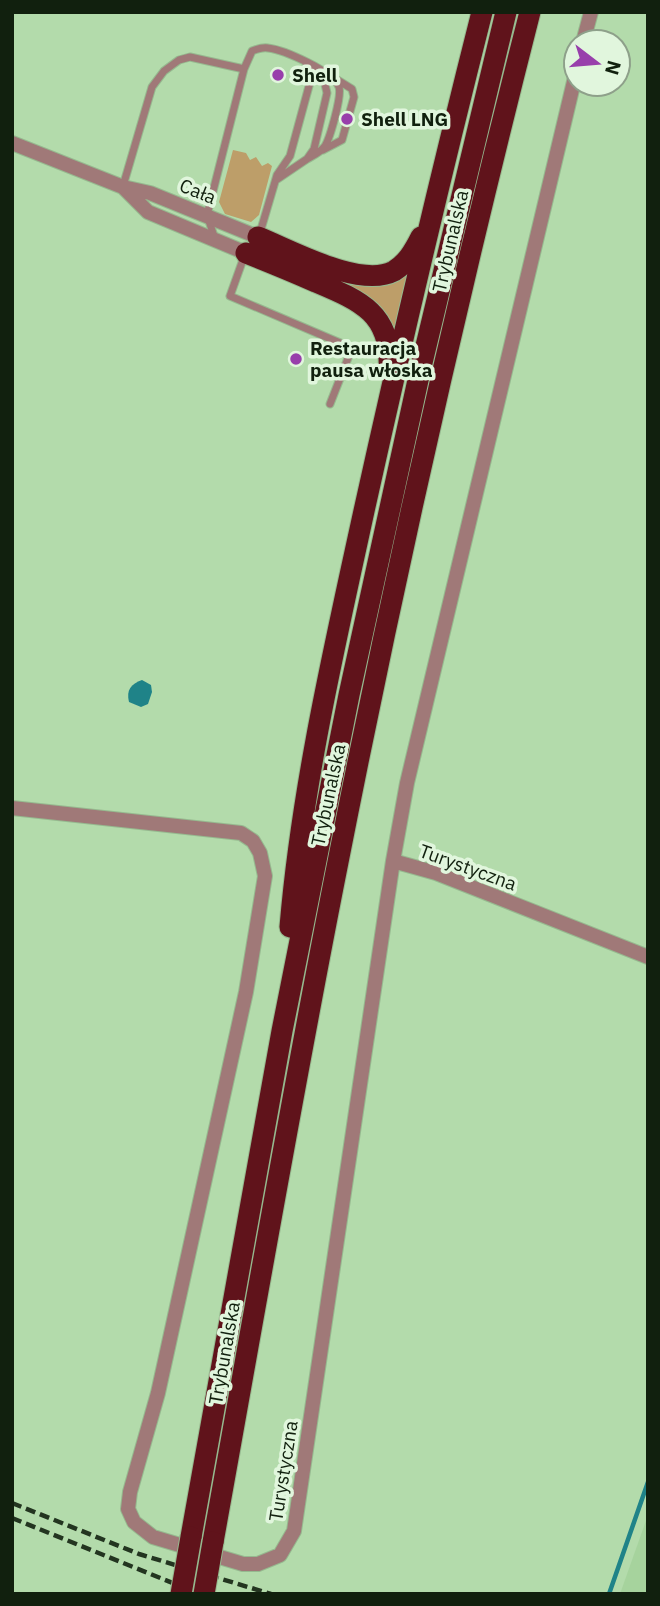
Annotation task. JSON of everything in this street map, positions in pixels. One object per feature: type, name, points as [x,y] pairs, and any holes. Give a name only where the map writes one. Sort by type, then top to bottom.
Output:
[{"type":"highway","points":[[282,1031],[295,878],[310,765],[390,396],[482,12]]},
{"type":"highway","name":"Trybunalska","points":[[181,1594],[282,1031],[326,810],[388,512],[506,12]]},
{"type":"highway","name":"Trybunalska","points":[[204,1594],[292,1101],[364,730],[442,376],[530,12]]},
{"type":"highway","points":[[252,245],[353,274],[376,276],[393,271],[404,263],[432,217]]},
{"type":"highway","points":[[252,245],[370,310],[380,322],[388,344],[390,396]]},
{"type":"street","points":[[393,861],[434,662],[570,98]]},
{"type":"street","name":"Cała","points":[[12,143],[123,187],[150,193],[207,215],[252,245]]},
{"type":"street","name":"Cała","points":[[123,187],[148,212],[215,240],[252,245]]},
{"type":"street","name":"Turystyczna","points":[[12,808],[241,833],[253,841],[260,853],[265,876],[246,992],[158,1393],[128,1500],[130,1516],[144,1532],[243,1564],[258,1564],[280,1555],[294,1531],[393,861],[436,873],[648,957]]},
{"type":"lane","points":[[215,240],[207,215],[248,55],[258,48],[274,49],[327,73],[352,89],[354,97],[342,140],[275,180]]},
{"type":"lane","points":[[123,187],[152,87],[167,68],[190,57],[244,69]]},
{"type":"lane","points":[[306,63],[320,74],[327,90],[314,149],[307,159]]},
{"type":"lane","points":[[306,63],[312,75],[290,156],[275,180],[230,296],[352,348],[330,404]]},
{"type":"lane","points":[[320,151],[328,139],[339,95],[337,84],[327,73]]},
{"type":"shaded area","points":[[233,150],[246,153],[250,160],[256,157],[262,166],[268,163],[272,166],[259,215],[251,222],[225,214],[219,202]]},
{"type":"shaded area","points":[[410,272],[395,332],[387,315],[375,302],[345,284],[382,285]]},
{"type":"shaded area","points":[[648,1515],[648,1594],[620,1594]]},
{"type":"water","points":[[142,680],[151,685],[152,692],[148,704],[141,707],[129,702],[128,694],[135,683]]},
{"type":"waterway","points":[[609,1594],[648,1482]]},
{"type":"railway","points":[[12,1503],[139,1554],[271,1594]]},
{"type":"railway","points":[[12,1518],[200,1594]]},
{"type":"place","name":"Shell","points":[[278,75]]},
{"type":"place","name":"Shell LNG","points":[[347,119]]},
{"type":"place","name":"Restauracja pausa włoska","points":[[296,359]]}]
